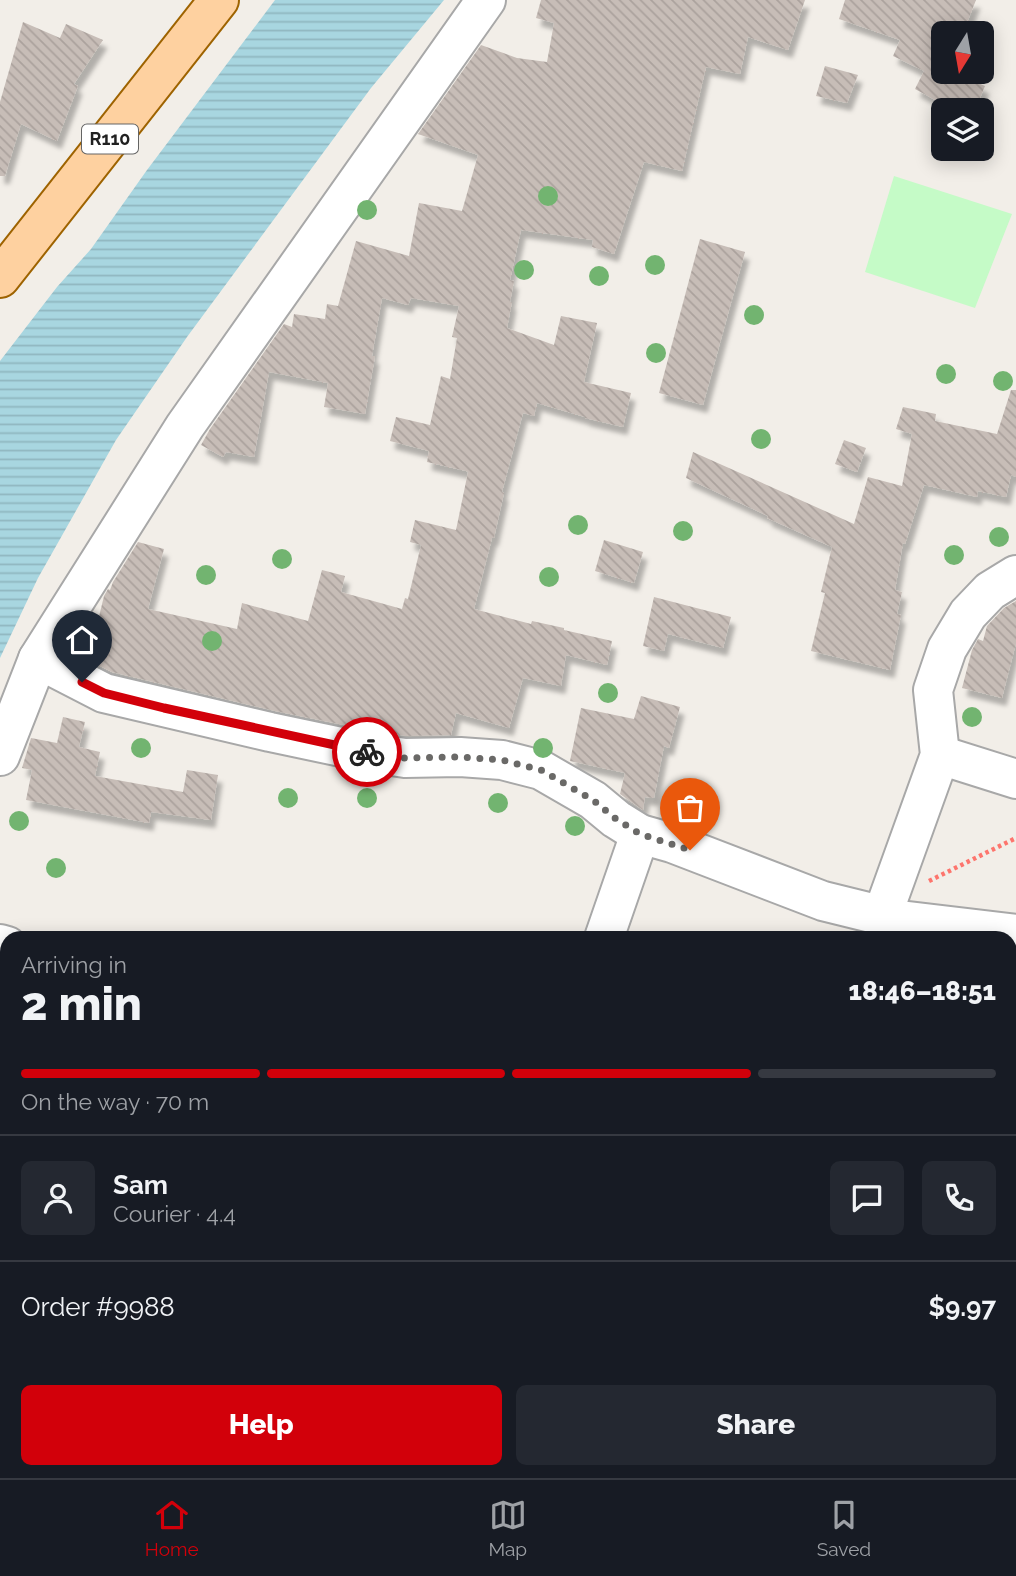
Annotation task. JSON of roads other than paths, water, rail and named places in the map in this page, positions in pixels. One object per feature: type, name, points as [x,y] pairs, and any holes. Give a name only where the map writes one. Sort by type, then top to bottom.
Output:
[{"type":"main road","name":"R110","points":[[0,278],[219,0]]},
{"type":"street","points":[[0,755],[38,659],[185,426],[486,0]]},
{"type":"street","points":[[882,916],[940,755],[933,690],[947,649],[968,614],[990,591],[1016,575]]},
{"type":"street","points":[[38,659],[104,693],[270,732],[405,758],[460,757],[502,760],[541,770],[593,800],[640,834],[672,843],[823,901],[900,920],[991,931]]},
{"type":"street","points":[[940,755],[1016,779]]},
{"type":"street","points":[[606,931],[640,834]]},
{"type":"water","points":[[275,0],[444,0],[371,88],[187,337],[116,440],[38,578],[0,658],[0,361],[57,287],[91,249]]}]
